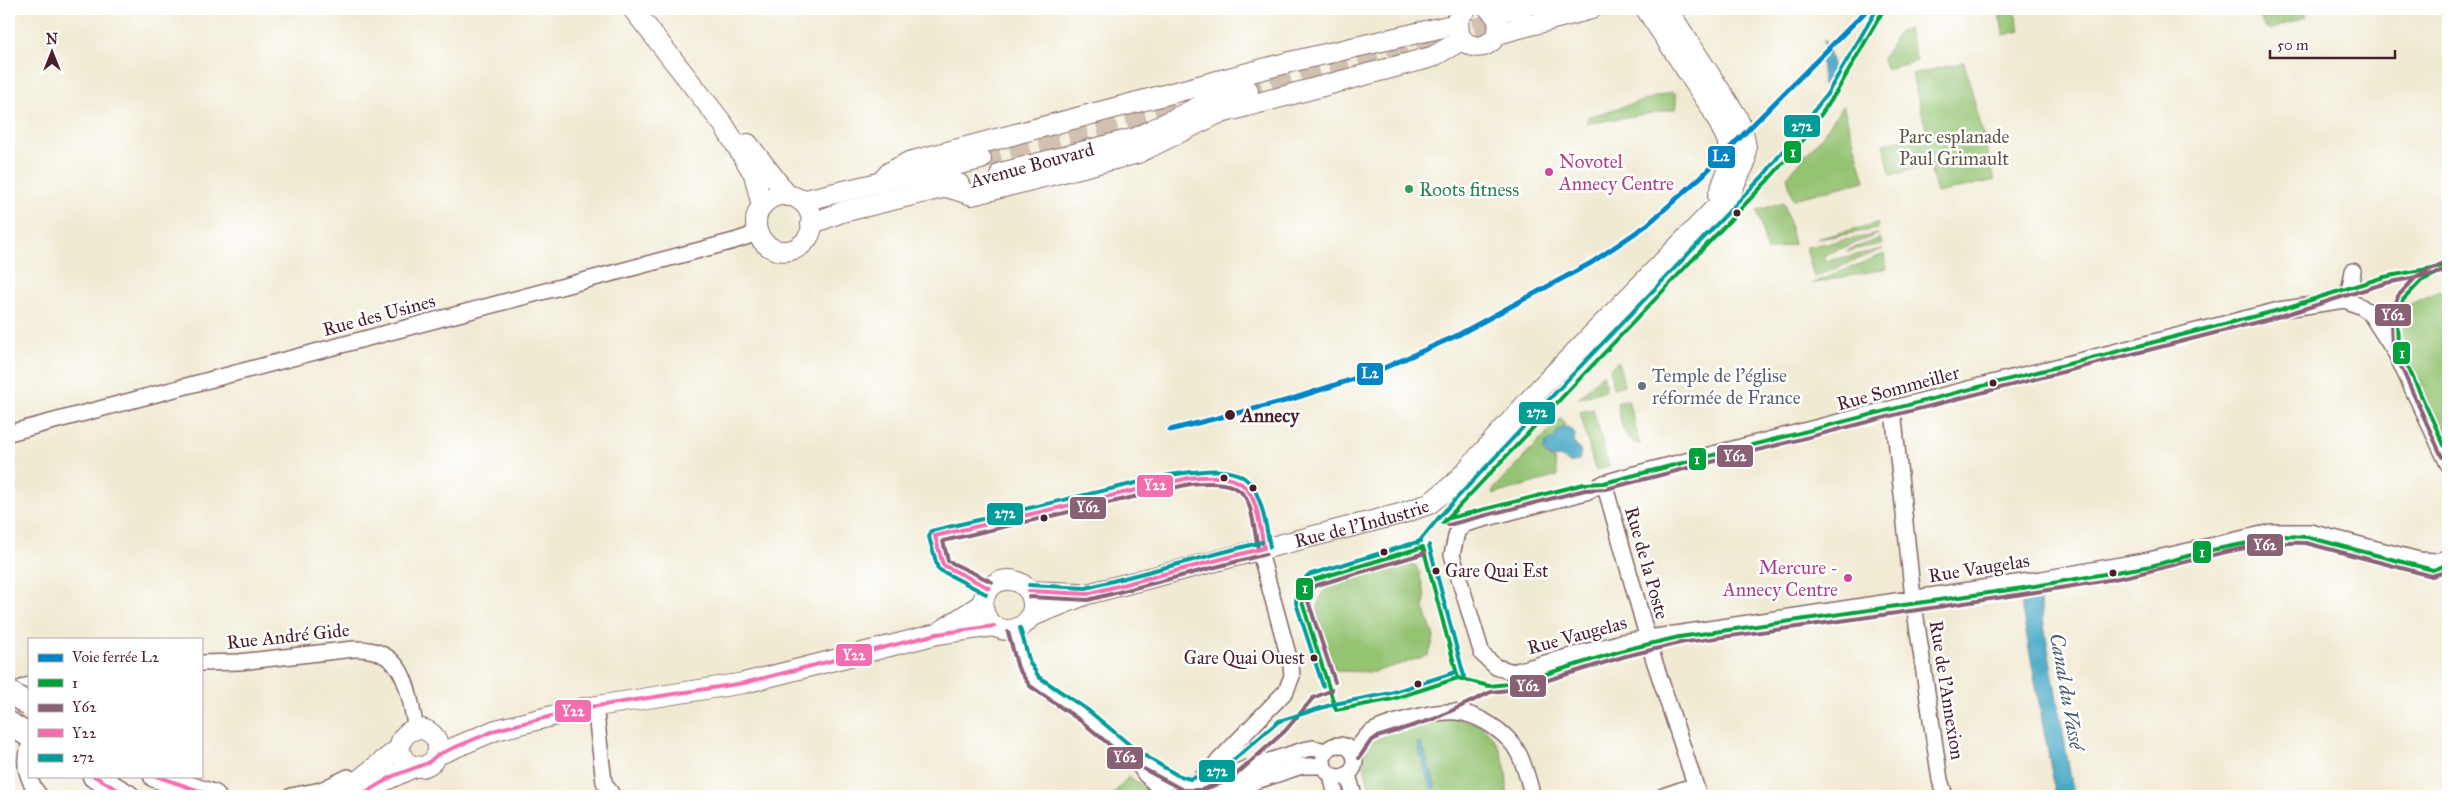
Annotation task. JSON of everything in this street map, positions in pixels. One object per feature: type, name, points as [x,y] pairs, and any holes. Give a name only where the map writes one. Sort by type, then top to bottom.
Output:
[{"type":"main road","points":[[9,693],[28,705]]},
{"type":"main road","points":[[9,723],[28,735]]},
{"type":"main road","points":[[97,778],[128,796]]},
{"type":"main road","points":[[161,778],[214,796]]},
{"type":"street","points":[[633,9],[723,124],[757,179],[762,206]]},
{"type":"street","points":[[1497,34],[1498,22],[1491,10],[1523,9]]},
{"type":"street","points":[[1463,18],[1472,46],[1484,46],[1497,34],[1591,9]]},
{"type":"street","points":[[1646,9],[1712,109],[1728,141],[1728,170],[1722,188],[1709,213]]},
{"type":"street","points":[[1667,9],[1736,115],[1745,139],[1746,154],[1742,172],[1730,193],[1709,213]]},
{"type":"street","points":[[880,183],[890,172],[909,162],[1463,18]]},
{"type":"street","points":[[947,187],[972,195],[1138,153],[1217,114],[1432,57],[1463,18]]},
{"type":"street","name":"Avenue Bouvard","points":[[811,224],[842,212],[1136,138],[1212,100],[1248,90]]},
{"type":"street","points":[[723,124],[753,149],[795,199],[810,213],[811,224],[805,241],[800,246],[786,250],[773,248],[758,233],[756,219],[762,206],[774,197],[795,199]]},
{"type":"street","name":"Avenue Bouvard","points":[[795,199],[880,183],[982,159]]},
{"type":"street","name":"Rue de l'Industrie","points":[[1030,617],[1087,594],[1400,514],[1429,504],[1455,483],[1530,399],[1709,213]]},
{"type":"street","name":"Rue des Usines","points":[[9,433],[725,244],[758,233]]},
{"type":"street","points":[[2344,300],[2350,287],[2353,271]]},
{"type":"street","name":"Rue Sommeiller","points":[[1513,672],[1496,667],[1482,654],[1452,555],[1457,532],[1465,524],[1586,492],[1604,483],[2278,310],[2344,300],[2360,306],[2374,319],[2396,354],[2448,464]]},
{"type":"street","name":"Rue de l'Annexion","points":[[1893,410],[1913,598],[1939,771],[1945,796]]},
{"type":"street","name":"Rue de la Poste","points":[[1604,483],[1648,638],[1697,791]]},
{"type":"street","name":"Rue Vaugelas","points":[[1513,672],[1622,642],[2148,560],[2271,532],[2310,532],[2419,560],[2437,561],[2448,557]]},
{"type":"street","points":[[1194,785],[1286,691],[1292,676],[1291,665],[1259,549]]},
{"type":"street","points":[[937,634],[982,604],[989,588],[1000,581],[1013,580],[1028,591],[1033,604],[1030,617],[1022,627],[1014,630],[1003,630],[994,626],[986,618],[982,604]]},
{"type":"street","name":"Rue de l'Industrie","points":[[1028,591],[1087,594]]},
{"type":"street","points":[[360,796],[384,781],[416,766],[428,764],[437,754],[496,730],[595,706],[764,679],[937,634],[994,626]]},
{"type":"street","points":[[1014,630],[1024,666],[1034,681],[1084,716],[1133,756],[1175,781],[1194,785],[1313,748],[1327,764],[1340,778],[1348,775],[1355,766],[1354,754],[1349,748],[1341,745],[1334,746],[1327,764],[1336,796]]},
{"type":"street","name":"Rue André Gide","points":[[202,662],[239,662],[354,649],[373,651],[394,662],[406,680],[424,732]]},
{"type":"street","points":[[9,693],[28,685]]},
{"type":"street","points":[[595,706],[604,782],[613,796]]},
{"type":"street","points":[[1354,754],[1362,741],[1372,732],[1431,713],[1456,712],[1482,721],[1504,736],[1518,752],[1533,796]]},
{"type":"street","points":[[338,796],[400,748],[405,735],[424,732],[496,730]]},
{"type":"street","points":[[424,732],[438,744],[437,754]]},
{"type":"street","points":[[400,748],[405,760],[416,766]]},
{"type":"street","points":[[28,754],[26,768],[28,773]]},
{"type":"street","points":[[1133,756],[1145,774],[1168,796]]},
{"type":"street","points":[[1211,796],[1302,766],[1327,764]]},
{"type":"street","points":[[1348,775],[1354,796]]},
{"type":"street","points":[[291,796],[321,790],[348,777]]},
{"type":"street","points":[[30,778],[40,796]]},
{"type":"street","points":[[1663,796],[1697,791]]},
{"type":"green space","points":[[1998,9],[2014,9],[2020,31],[2004,35]]},
{"type":"green space","points":[[2257,9],[2304,9],[2307,16],[2270,30],[2264,26]]},
{"type":"green space","points":[[1908,29],[1917,61],[1886,69],[1883,59],[1899,32]]},
{"type":"green space","name":"Parc esplanade Paul Grimault","points":[[1964,62],[1995,180],[1937,193],[1929,165],[1891,175],[1883,144],[1927,132],[1912,75]]},
{"type":"green space","points":[[1672,92],[1676,94],[1676,109],[1592,123],[1586,122],[1588,117]]},
{"type":"green space","points":[[1843,105],[1865,181],[1793,199],[1787,177],[1823,135]]},
{"type":"green space","points":[[1784,203],[1794,244],[1767,251],[1757,210]]},
{"type":"green space","points":[[1877,223],[1878,229],[1817,239]]},
{"type":"green space","points":[[1879,234],[1824,255],[1826,261],[1883,249],[1814,277],[1806,247]]},
{"type":"green space","points":[[1880,238],[1882,244],[1846,251]]},
{"type":"green space","points":[[1884,254],[1887,268],[1811,284]]},
{"type":"green space","points":[[2448,288],[2448,443],[2414,374],[2404,336],[2404,319],[2410,304]]},
{"type":"green space","points":[[1618,361],[1624,385],[1613,388],[1610,369]]},
{"type":"green space","points":[[1603,373],[1606,390],[1579,398]]},
{"type":"green space","points":[[1628,400],[1640,444],[1629,439],[1621,422],[1617,403]]},
{"type":"green space","points":[[1593,409],[1609,466],[1595,470],[1580,412]]},
{"type":"green space","points":[[1561,418],[1565,426],[1560,428],[1555,438],[1547,441],[1544,451],[1548,457],[1554,459],[1558,476],[1494,494],[1492,491]]},
{"type":"green space","points":[[1408,563],[1415,565],[1419,572],[1425,596],[1424,608],[1434,637],[1429,655],[1374,672],[1335,671],[1320,627],[1318,605],[1321,595],[1328,586]]},
{"type":"green space","points":[[1452,717],[1479,725],[1493,738],[1505,767],[1507,777],[1506,796],[1372,796],[1365,772],[1364,758],[1367,747],[1372,741],[1406,727]]},
{"type":"green space","points":[[1129,776],[1151,793],[1152,796],[1112,796]]},
{"type":"water","points":[[1825,40],[1834,67],[1823,86],[1821,54],[1825,49],[1823,41]]},
{"type":"water","points":[[1568,427],[1575,433],[1574,443],[1581,452],[1579,460],[1570,463],[1561,457],[1551,458],[1544,451],[1548,441],[1555,438],[1558,430]]},
{"type":"water","points":[[2038,591],[2074,796],[2056,796],[2019,594]]},
{"type":"water","points":[[1421,742],[1436,788],[1431,789],[1417,743]]},
{"type":"tunnel","points":[[981,159],[1246,87],[1549,9]]},
{"type":"rail line","name":"L2","points":[[1170,430],[1289,400],[1375,372],[1456,336],[1591,263],[1647,225],[1702,176],[1868,9]]},
{"type":"transit line","name":"272","points":[[1418,543],[1441,515],[1574,373],[1764,175],[1827,94],[1877,9]]},
{"type":"transit line","name":"1","points":[[1443,523],[1769,179],[1805,138],[1837,91],[1884,9]]},
{"type":"transit line","name":"Y62","points":[[2442,457],[2392,347],[2391,322],[2398,296],[2417,276],[2445,262]]},
{"type":"transit line","name":"1","points":[[1446,519],[1584,484],[1604,483],[2279,310],[2384,277],[2448,265]]},
{"type":"transit line","name":"1","points":[[2448,268],[2421,281],[2403,300],[2397,322],[2398,345],[2448,454]]},
{"type":"transit line","name":"Y62","points":[[1448,525],[1585,490],[1606,489],[2281,316],[2386,283],[2448,271]]},
{"type":"transit line","name":"272","points":[[986,594],[938,569],[929,537],[931,531],[1170,475],[1217,470],[1232,472],[1244,478],[1253,488],[1260,502],[1270,547]]},
{"type":"transit line","name":"Y22","points":[[989,588],[943,565],[935,536],[1189,478],[1227,478],[1239,482],[1247,489],[1253,499],[1257,512],[1264,548]]},
{"type":"transit line","name":"Y62","points":[[992,582],[948,561],[943,541],[1190,484],[1225,484],[1236,488],[1244,495],[1249,504],[1258,549]]},
{"type":"transit line","name":"1","points":[[1458,678],[1489,686],[1517,683],[1624,650],[1679,637],[2023,588],[2151,566],[2206,551],[2285,536],[2307,537],[2433,570],[2448,564]]},
{"type":"transit line","name":"272","points":[[1323,686],[1296,603],[1297,589],[1308,575],[1421,541]]},
{"type":"transit line","name":"272","points":[[1029,585],[1086,588],[1262,542]]},
{"type":"transit line","name":"Y62","points":[[1359,758],[1370,742],[1377,737],[1434,719],[1491,692],[1519,689],[1626,656],[1680,643],[2006,597],[2114,579],[2234,550],[2282,543],[2306,543],[2432,576],[2448,571]]},
{"type":"transit line","name":"272","points":[[1429,545],[1464,676]]},
{"type":"transit line","name":"1","points":[[1423,547],[1458,678]]},
{"type":"transit line","name":"1","points":[[1336,710],[1302,602],[1303,591],[1310,581],[1423,547]]},
{"type":"transit line","name":"Y22","points":[[1029,591],[1087,594],[1264,548]]},
{"type":"transit line","name":"Y62","points":[[1335,682],[1308,601],[1309,593],[1314,586],[1425,553]]},
{"type":"transit line","name":"Y62","points":[[1029,597],[1088,600],[1266,554]]},
{"type":"transit line","name":"Y22","points":[[437,755],[496,730],[584,708],[744,683],[937,634],[994,626]]},
{"type":"transit line","name":"272","points":[[1020,628],[1030,663],[1039,677],[1089,711],[1137,751],[1177,775],[1190,779],[1223,769],[1279,721],[1334,704],[1391,693],[1456,672]]},
{"type":"transit line","name":"Y62","points":[[1008,632],[1018,668],[1030,686],[1081,721],[1129,761],[1183,790],[1201,790],[1230,780],[1285,731],[1313,698],[1332,690]]},
{"type":"transit line","name":"1","points":[[1336,710],[1393,699],[1458,678]]},
{"type":"transit line","name":"Y22","points":[[360,796],[393,776],[428,763],[437,755]]},
{"type":"transit line","name":"Y22","points":[[97,778],[128,796]]},
{"type":"transit line","name":"Y22","points":[[162,778],[214,796]]},
{"type":"place","name":"Novotel Annecy Centre","points":[[1549,172]]},
{"type":"place","name":"Roots fitness","points":[[1409,189]]},
{"type":"place","name":"Temple de l'église réformée de France","points":[[1642,386]]},
{"type":"place","name":"Annecy","points":[[1230,415]]},
{"type":"place","name":"Gare Quai Est","points":[[1436,571]]},
{"type":"place","name":"Mercure - Annecy Centre","points":[[1848,578]]},
{"type":"place","name":"Gare Quai Ouest","points":[[1314,658]]},
{"type":"water label","name":"Canal du Vassé","points":[[2067,691]]}]
